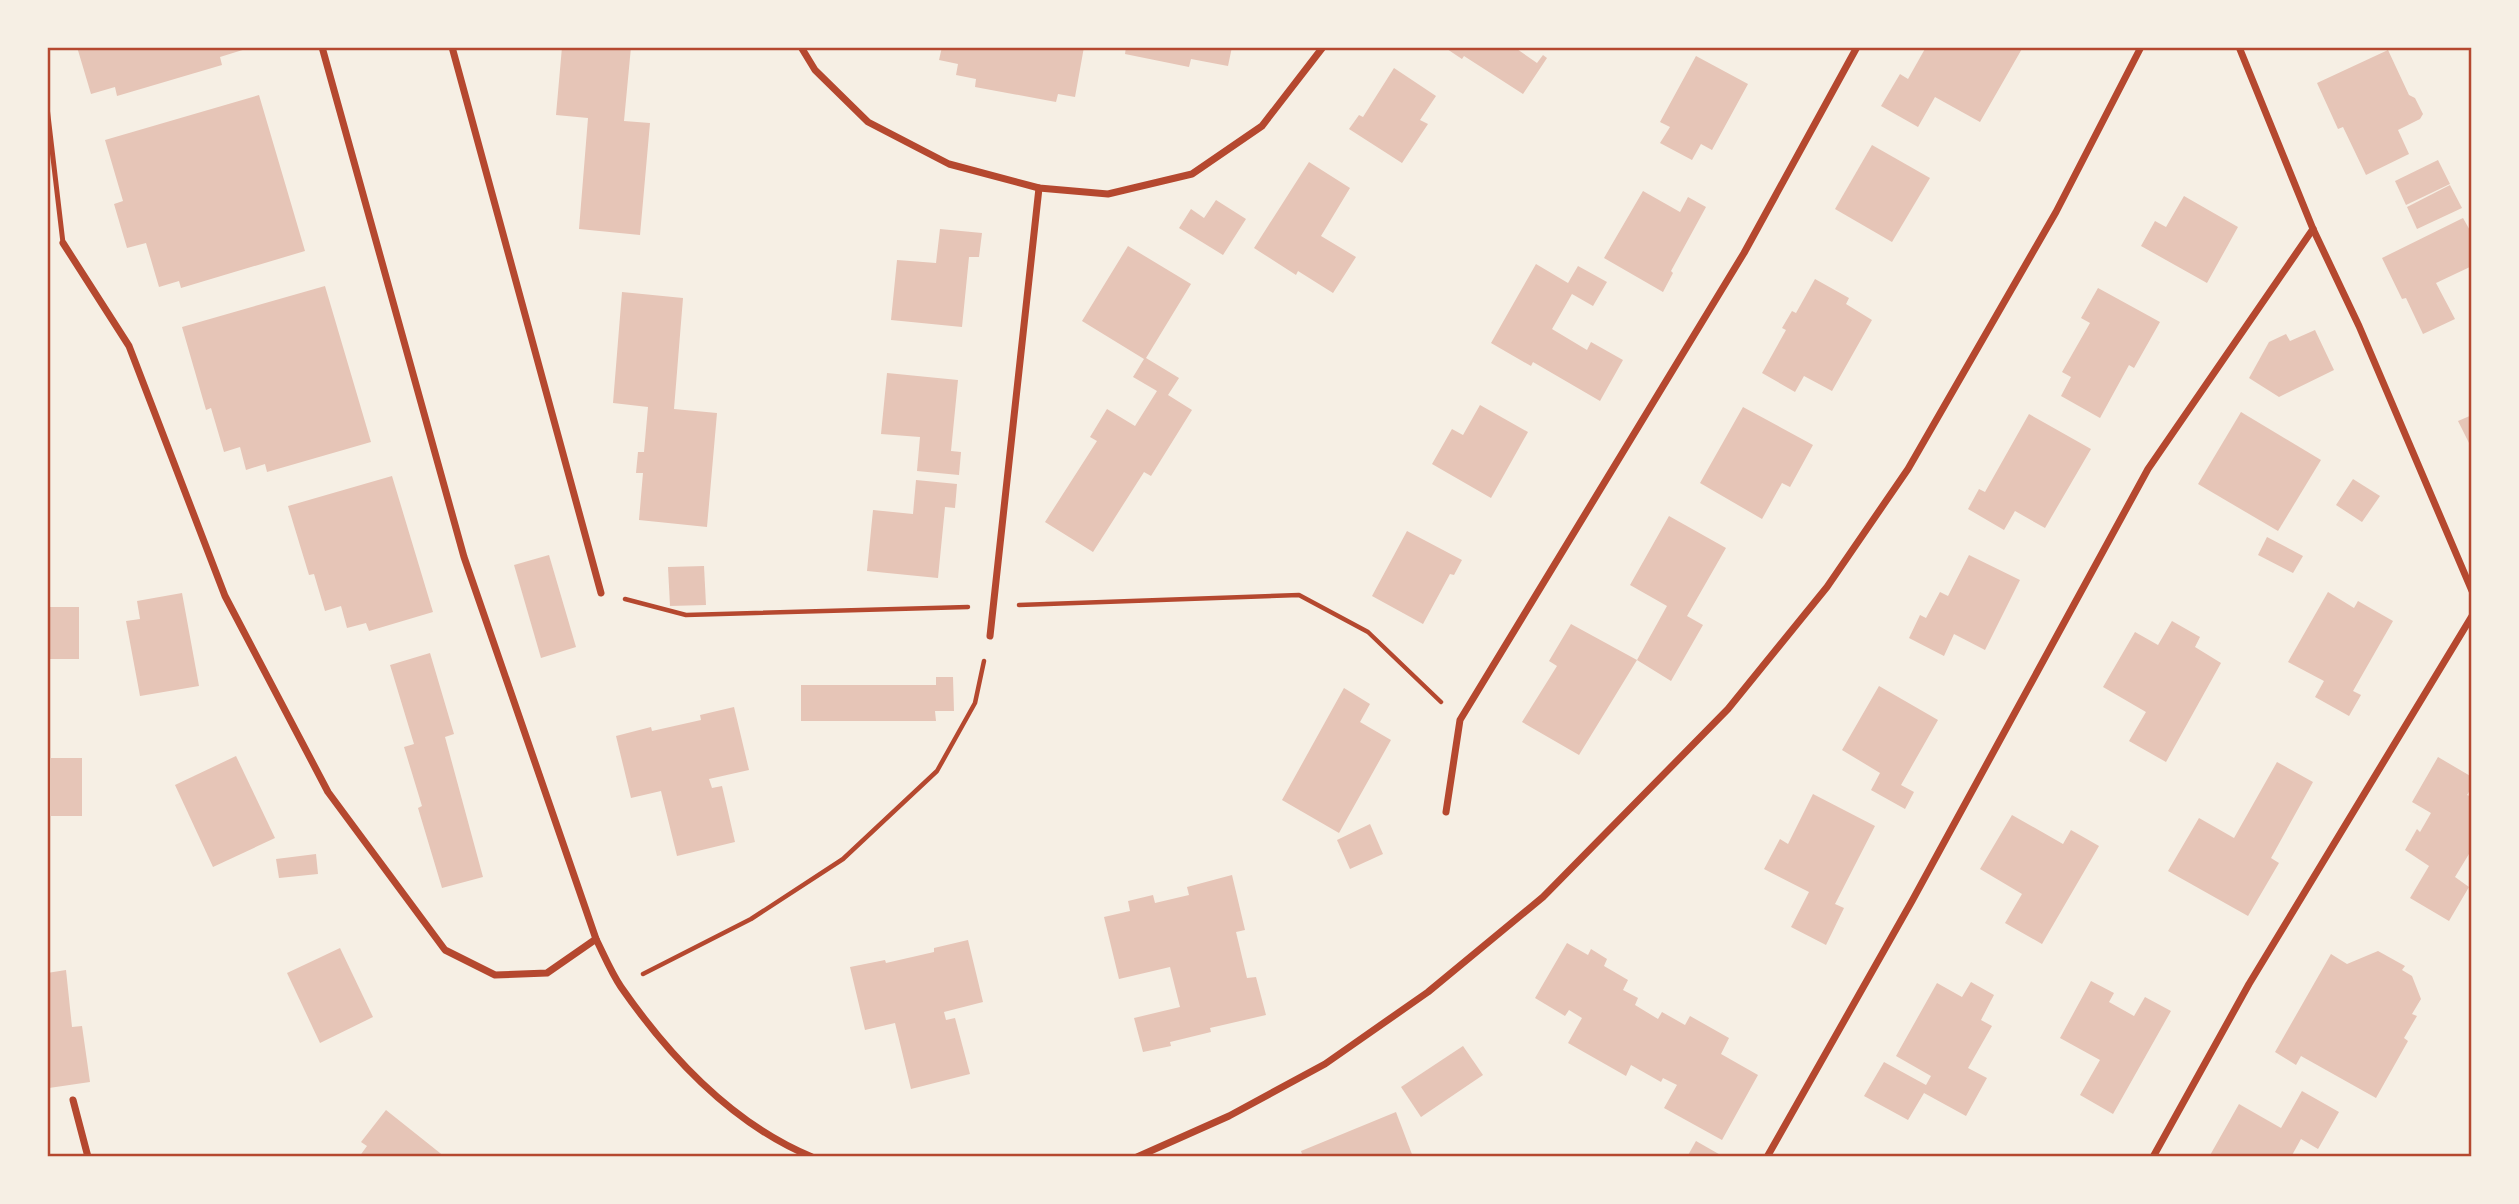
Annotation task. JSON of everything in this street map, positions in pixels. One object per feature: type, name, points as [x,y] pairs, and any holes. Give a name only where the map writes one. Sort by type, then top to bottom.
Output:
[{"type":"street","points":[[322,47],[464,557],[596,939],[620,985],[668,1049],[725,1104],[787,1146],[812,1157]]},
{"type":"street","points":[[452,47],[601,593]]},
{"type":"street","points":[[801,47],[815,70],[869,122],[949,164],[1039,188],[1108,194],[1192,174],[1262,126],[1323,47]]},
{"type":"street","points":[[1446,811],[1460,720],[1744,253],[1857,47]]},
{"type":"street","points":[[1137,1157],[1229,1116],[1325,1063],[1428,992],[1543,897],[1728,709],[1827,587],[1908,469],[2056,212],[2141,47]]},
{"type":"street","points":[[2239,47],[2313,229],[2364,338],[2472,591]]},
{"type":"street","points":[[990,636],[1039,188]]},
{"type":"street","points":[[1767,1157],[1912,901],[2148,469],[2313,229]]},
{"type":"street","points":[[63,243],[129,346],[225,596],[328,792],[445,950],[495,975],[547,973],[596,939]]},
{"type":"street","points":[[2153,1157],[2249,984],[2472,616]]},
{"type":"street","points":[[73,1100],[88,1157]]},
{"type":"lane","points":[[47,107],[63,243]]},
{"type":"path","points":[[601,593],[686,615],[1299,595],[1368,632],[1460,720]]},
{"type":"path","points":[[620,985],[751,919],[843,859],[919,789],[937,771],[975,703],[990,636]]},
{"type":"building","points":[[77,47],[249,48],[220,57],[222,65],[117,96],[115,87],[91,94]]},
{"type":"building","points":[[562,47],[631,47],[624,121],[650,123],[640,235],[579,229],[588,118],[556,115]]},
{"type":"building","points":[[942,47],[1084,47],[1075,97],[1058,94],[1056,102],[975,87],[976,79],[956,75],[958,64],[939,60]]},
{"type":"building","points":[[1126,47],[1232,47],[1228,66],[1191,59],[1189,67],[1125,54]]},
{"type":"building","points":[[1444,47],[1514,47],[1537,63],[1543,55],[1547,58],[1523,94],[1464,56],[1462,59]]},
{"type":"building","points":[[1926,47],[2023,47],[1980,122],[1935,97],[1918,127],[1881,106],[1900,74],[1908,79]]},
{"type":"building","points":[[2388,50],[2409,95],[2415,98],[2423,114],[2420,119],[2398,130],[2409,154],[2366,175],[2343,127],[2338,129],[2317,83]]},
{"type":"building","points":[[1696,56],[1748,84],[1712,150],[1701,144],[1692,160],[1660,143],[1670,127],[1660,122]]},
{"type":"building","points":[[1394,68],[1436,96],[1420,120],[1428,124],[1402,163],[1349,129],[1359,115],[1363,117]]},
{"type":"building","points":[[259,95],[305,251],[181,288],[179,281],[159,287],[146,243],[127,248],[114,204],[123,201],[105,140]]},
{"type":"building","points":[[1872,145],[1930,178],[1892,242],[1835,209]]},
{"type":"building","points":[[2438,160],[2450,184],[2406,205],[2395,181]]},
{"type":"building","points":[[1309,162],[1350,188],[1321,236],[1356,257],[1333,293],[1298,271],[1296,275],[1254,248]]},
{"type":"building","points":[[2450,185],[2462,208],[2417,229],[2407,207]]},
{"type":"building","points":[[1643,191],[1680,212],[1688,197],[1706,207],[1671,271],[1673,273],[1663,292],[1604,258]]},
{"type":"building","points":[[2184,196],[2238,227],[2207,283],[2141,246],[2155,221],[2166,227]]},
{"type":"building","points":[[1216,200],[1246,219],[1223,255],[1179,228],[1191,209],[1204,218]]},
{"type":"building","points":[[2463,218],[2472,234],[2472,266],[2436,283],[2455,319],[2423,334],[2406,298],[2402,299],[2382,258]]},
{"type":"building","points":[[940,229],[982,233],[979,257],[969,257],[962,327],[891,320],[897,260],[936,263]]},
{"type":"building","points":[[1128,246],[1191,284],[1146,358],[1179,378],[1168,395],[1192,410],[1151,476],[1144,472],[1093,552],[1045,522],[1097,441],[1090,437],[1107,409],[1135,426],[1157,391],[1133,377],[1144,359],[1082,321]]},
{"type":"building","points":[[1536,264],[1568,283],[1578,266],[1607,282],[1593,306],[1572,294],[1552,329],[1587,350],[1591,342],[1623,360],[1600,401],[1533,362],[1531,366],[1491,343]]},
{"type":"building","points":[[1815,279],[1849,298],[1846,304],[1872,320],[1832,391],[1804,376],[1795,392],[1762,373],[1786,330],[1782,328],[1792,311],[1796,313]]},
{"type":"building","points":[[325,286],[371,442],[267,472],[265,464],[246,470],[240,447],[224,452],[211,408],[206,410],[182,327]]},
{"type":"building","points":[[2098,288],[2160,322],[2134,368],[2129,365],[2100,418],[2061,396],[2071,377],[2062,372],[2090,323],[2081,318]]},
{"type":"building","points":[[622,292],[683,298],[674,409],[717,413],[707,527],[639,520],[643,473],[636,473],[638,452],[644,452],[648,407],[613,403]]},
{"type":"building","points":[[2315,330],[2334,370],[2279,397],[2249,378],[2269,342],[2286,334],[2290,341]]},
{"type":"building","points":[[887,373],[958,380],[951,451],[961,452],[959,475],[917,471],[920,437],[881,434]]},
{"type":"building","points":[[1480,405],[1528,432],[1491,498],[1432,464],[1452,429],[1463,435]]},
{"type":"building","points":[[1743,407],[1813,445],[1790,487],[1782,483],[1762,519],[1700,483]]},
{"type":"building","points":[[2241,412],[2321,460],[2278,531],[2198,484]]},
{"type":"building","points":[[2029,414],[2091,449],[2045,528],[2015,511],[2004,530],[1968,509],[1979,489],[1985,492]]},
{"type":"building","points":[[2472,415],[2472,449],[2458,421]]},
{"type":"building","points":[[392,476],[433,612],[369,631],[366,623],[347,628],[341,606],[325,611],[314,574],[309,575],[288,506]]},
{"type":"building","points":[[2353,479],[2380,496],[2362,522],[2336,505]]},
{"type":"building","points":[[916,480],[957,484],[955,508],[945,507],[938,578],[867,571],[873,510],[913,514]]},
{"type":"building","points":[[1669,516],[1726,548],[1687,616],[1703,625],[1671,681],[1637,660],[1667,606],[1630,585]]},
{"type":"building","points":[[1407,531],[1462,560],[1454,575],[1450,574],[1423,624],[1372,596]]},
{"type":"building","points":[[2267,537],[2303,556],[2293,573],[2258,555]]},
{"type":"building","points":[[549,555],[576,647],[541,658],[514,565]]},
{"type":"building","points":[[1969,555],[2020,580],[1985,650],[1954,634],[1944,656],[1909,638],[1920,615],[1926,618],[1940,592],[1948,596]]},
{"type":"building","points":[[704,566],[706,605],[670,606],[668,567]]},
{"type":"building","points":[[2328,592],[2354,608],[2358,601],[2393,621],[2353,691],[2361,695],[2349,716],[2315,697],[2324,681],[2288,662]]},
{"type":"building","points":[[182,593],[199,686],[140,696],[126,621],[140,619],[137,601]]},
{"type":"building","points":[[47,607],[79,607],[79,659],[47,659]]},
{"type":"building","points":[[2172,621],[2200,637],[2195,647],[2221,663],[2166,762],[2129,741],[2146,712],[2103,687],[2135,632],[2158,645]]},
{"type":"building","points":[[1571,624],[1637,660],[1579,755],[1522,722],[1557,666],[1549,661]]},
{"type":"building","points":[[430,653],[454,734],[445,737],[483,877],[442,888],[418,808],[422,806],[404,747],[414,744],[390,665]]},
{"type":"building","points":[[936,677],[953,677],[954,711],[935,711],[936,721],[801,721],[801,685],[936,685]]},
{"type":"building","points":[[1879,686],[1938,720],[1901,785],[1914,792],[1905,809],[1871,790],[1880,773],[1842,750]]},
{"type":"building","points":[[1344,688],[1370,704],[1360,722],[1391,740],[1339,833],[1282,800]]},
{"type":"building","points":[[734,707],[749,770],[709,779],[712,788],[722,786],[735,842],[677,856],[661,791],[631,798],[616,736],[651,727],[652,731],[701,720],[700,715]]},
{"type":"building","points":[[236,756],[275,838],[213,867],[175,785]]},
{"type":"building","points":[[2438,757],[2472,777],[2472,787],[2467,795],[2472,797],[2472,849],[2455,877],[2469,887],[2449,921],[2410,898],[2429,866],[2405,850],[2417,829],[2420,832],[2431,813],[2412,802]]},
{"type":"building","points":[[51,758],[82,758],[82,816],[51,816]]},
{"type":"building","points":[[2277,762],[2313,782],[2271,858],[2279,863],[2248,916],[2168,871],[2199,818],[2234,838]]},
{"type":"building","points":[[1813,794],[1875,826],[1835,904],[1844,908],[1826,945],[1791,927],[1809,892],[1764,869],[1780,839],[1788,844]]},
{"type":"building","points":[[2012,815],[2063,844],[2071,830],[2099,846],[2042,944],[2005,923],[2022,894],[1980,869]]},
{"type":"building","points":[[1370,824],[1383,854],[1350,869],[1337,840]]},
{"type":"building","points":[[316,854],[318,874],[279,878],[276,859]]},
{"type":"building","points":[[1232,875],[1245,930],[1236,932],[1247,978],[1256,977],[1266,1015],[1210,1028],[1211,1032],[1170,1042],[1171,1046],[1143,1052],[1134,1018],[1180,1007],[1170,967],[1119,979],[1104,917],[1130,911],[1128,901],[1153,895],[1155,903],[1189,895],[1187,887]]},
{"type":"building","points":[[968,940],[983,1002],[944,1012],[946,1020],[955,1018],[970,1074],[911,1089],[895,1023],[865,1030],[850,967],[885,960],[886,963],[934,952],[934,948]]},
{"type":"building","points":[[1567,943],[1588,955],[1591,949],[1607,959],[1604,966],[1628,980],[1623,990],[1638,998],[1635,1005],[1658,1019],[1662,1012],[1685,1025],[1690,1016],[1729,1038],[1721,1054],[1758,1075],[1722,1140],[1664,1108],[1677,1085],[1663,1078],[1661,1082],[1631,1065],[1626,1076],[1568,1043],[1582,1018],[1569,1010],[1565,1016],[1535,998]]},
{"type":"building","points":[[340,948],[373,1017],[320,1043],[287,973]]},
{"type":"building","points":[[2378,951],[2405,966],[2402,970],[2412,976],[2421,999],[2412,1014],[2417,1016],[2404,1038],[2408,1041],[2376,1098],[2301,1056],[2296,1065],[2275,1052],[2331,954],[2347,964]]},
{"type":"building","points":[[66,970],[72,1027],[82,1026],[90,1082],[49,1088],[47,973]]},
{"type":"building","points":[[2091,981],[2114,993],[2109,1002],[2134,1016],[2145,997],[2171,1011],[2113,1114],[2080,1095],[2100,1060],[2060,1038]]},
{"type":"building","points":[[1971,982],[1994,995],[1981,1020],[1992,1026],[1968,1068],[1987,1078],[1966,1116],[1924,1093],[1908,1120],[1864,1096],[1884,1062],[1926,1085],[1931,1076],[1896,1056],[1937,983],[1962,997]]},
{"type":"building","points":[[1463,1046],[1483,1075],[1421,1117],[1401,1087]]},
{"type":"building","points":[[2302,1091],[2339,1112],[2318,1149],[2301,1139],[2291,1157],[2209,1157],[2239,1104],[2281,1128]]},
{"type":"building","points":[[386,1110],[445,1157],[359,1157],[367,1146],[361,1142]]},
{"type":"building","points":[[1396,1112],[1413,1157],[1303,1157],[1301,1151]]},
{"type":"building","points":[[1696,1141],[1724,1157],[1687,1157]]}]
